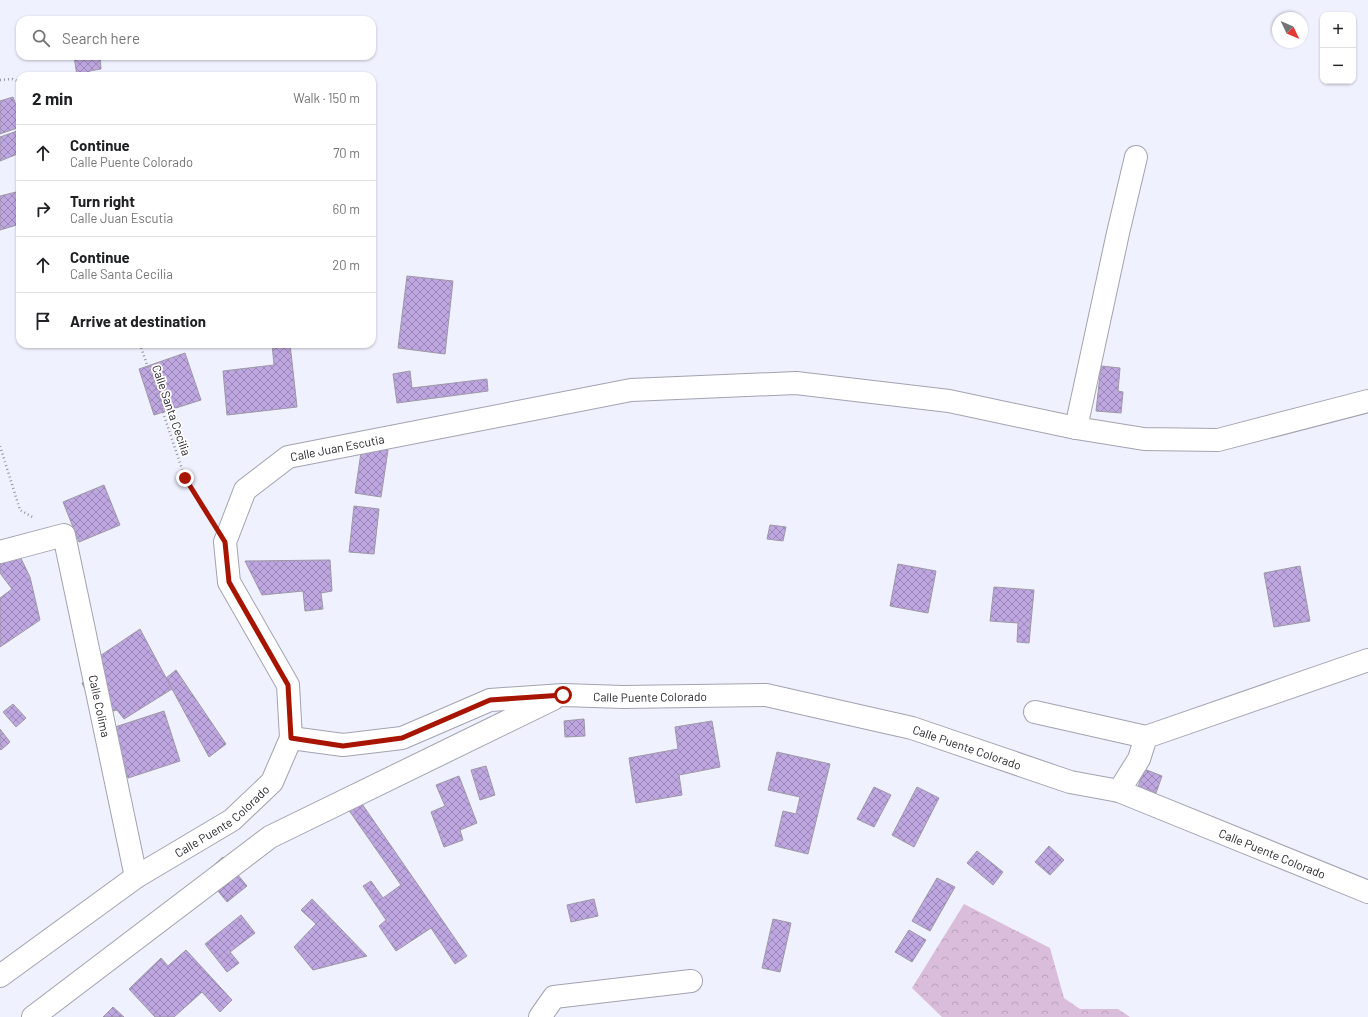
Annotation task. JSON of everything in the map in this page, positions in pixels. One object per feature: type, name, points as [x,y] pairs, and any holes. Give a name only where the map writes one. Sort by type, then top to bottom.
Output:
[{"type":"street","points":[[1076,428],[1136,157]]},
{"type":"street","name":"Calle Juan Escutia","points":[[291,738],[288,685],[229,582],[225,542],[245,490],[288,457],[631,390],[796,383],[949,401],[1076,428],[1144,439],[1218,440],[1368,401]]},
{"type":"street","points":[[0,552],[64,535]]},
{"type":"street","name":"Calle Colima","points":[[64,535],[136,877]]},
{"type":"street","points":[[1035,712],[1146,737],[1368,660]]},
{"type":"street","points":[[33,1017],[270,837],[563,695]]},
{"type":"street","name":"Calle Puente Colorado","points":[[0,976],[136,877],[232,820],[272,782],[291,738],[343,746],[402,738],[490,700],[563,695],[623,697],[766,695],[912,728],[1070,782],[1119,791],[1368,892]]},
{"type":"street","points":[[1119,791],[1139,759],[1146,737]]},
{"type":"street","points":[[540,1017],[554,997],[691,981]]},
{"type":"path","points":[[0,80],[16,81]]},
{"type":"path","name":"Calle Santa Cecilia","points":[[141,348],[185,478],[225,542]]},
{"type":"path","points":[[0,446],[20,510],[64,535]]},
{"type":"green space","points":[[964,904],[1050,948],[1064,998],[1080,1009],[1118,1009],[1130,1017],[942,1017],[912,988]]},
{"type":"building","points":[[75,60],[100,60],[101,69],[89,72],[76,72]]},
{"type":"building","points":[[13,97],[16,106],[16,128],[0,134],[0,101]]},
{"type":"building","points":[[16,131],[16,155],[0,161],[0,137]]},
{"type":"building","points":[[16,192],[16,225],[0,230],[0,196]]},
{"type":"building","points":[[407,276],[453,281],[445,354],[398,348]]},
{"type":"building","points":[[272,348],[290,348],[297,407],[227,415],[223,371],[274,365]]},
{"type":"building","points":[[185,353],[201,400],[154,415],[139,369]]},
{"type":"building","points":[[1101,366],[1120,368],[1118,391],[1123,392],[1121,413],[1096,411]]},
{"type":"building","points":[[410,371],[412,388],[487,379],[488,391],[397,403],[393,374]]},
{"type":"building","points":[[362,446],[388,450],[381,497],[355,493]]},
{"type":"building","points":[[104,485],[120,525],[79,542],[63,502]]},
{"type":"building","points":[[354,506],[379,509],[374,554],[349,552]]},
{"type":"building","points":[[770,525],[786,527],[783,541],[767,539]]},
{"type":"building","points":[[16,548],[30,577],[40,620],[0,647],[0,598],[12,589],[0,573],[0,553]]},
{"type":"building","points":[[330,560],[332,591],[321,593],[323,609],[305,611],[303,591],[262,595],[245,561]]},
{"type":"building","points":[[898,564],[936,571],[928,613],[890,606]]},
{"type":"building","points":[[1300,566],[1310,621],[1274,627],[1264,573]]},
{"type":"building","points":[[994,587],[1034,590],[1029,643],[1017,642],[1018,623],[990,621]]},
{"type":"building","points":[[140,629],[172,689],[124,719],[117,710],[98,715],[82,683],[95,676],[88,664]]},
{"type":"building","points":[[176,670],[226,744],[209,757],[166,678]]},
{"type":"building","points":[[13,704],[26,718],[16,727],[3,712]]},
{"type":"building","points":[[164,711],[180,761],[128,778],[112,728]]},
{"type":"building","points":[[584,719],[585,736],[565,737],[564,721]]},
{"type":"building","points":[[712,721],[720,767],[679,775],[682,795],[636,803],[629,758],[678,749],[675,727]]},
{"type":"building","points":[[0,729],[10,742],[1,750],[0,749]]},
{"type":"building","points":[[777,752],[830,764],[808,854],[775,846],[783,811],[796,814],[800,797],[768,790]]},
{"type":"building","points":[[486,766],[495,795],[480,800],[471,770]]},
{"type":"building","points":[[1144,769],[1162,776],[1156,793],[1138,787]]},
{"type":"building","points":[[459,776],[477,823],[460,830],[463,840],[444,847],[431,812],[445,806],[436,785]]},
{"type":"building","points":[[874,787],[891,795],[874,827],[857,819]]},
{"type":"building","points":[[917,787],[939,798],[914,847],[892,835]]},
{"type":"building","points":[[360,801],[467,956],[455,964],[431,928],[396,951],[379,926],[386,920],[363,886],[371,881],[383,898],[401,885],[348,809]]},
{"type":"building","points":[[1049,846],[1064,860],[1050,875],[1035,862]]},
{"type":"building","points":[[977,851],[1003,872],[993,885],[967,863]]},
{"type":"building","points":[[223,857],[247,886],[227,902],[204,874]]},
{"type":"building","points":[[937,878],[955,887],[930,931],[912,921]]},
{"type":"building","points":[[312,899],[367,956],[313,970],[294,947],[316,924],[301,910]]},
{"type":"building","points":[[594,899],[598,916],[571,922],[567,905]]},
{"type":"building","points":[[241,915],[255,933],[230,952],[239,963],[227,972],[205,944]]},
{"type":"building","points":[[773,919],[791,923],[780,972],[762,968]]},
{"type":"building","points":[[909,930],[926,940],[912,962],[895,952]]},
{"type":"building","points":[[186,950],[232,1000],[220,1012],[202,992],[174,1017],[155,1017],[129,989],[161,958],[168,966]]},
{"type":"building","points":[[113,1007],[124,1017],[103,1017]]},
{"type":"route","points":[[185,478],[225,542],[229,582],[288,685],[291,738],[343,746],[402,738],[490,700],[563,695]]}]
